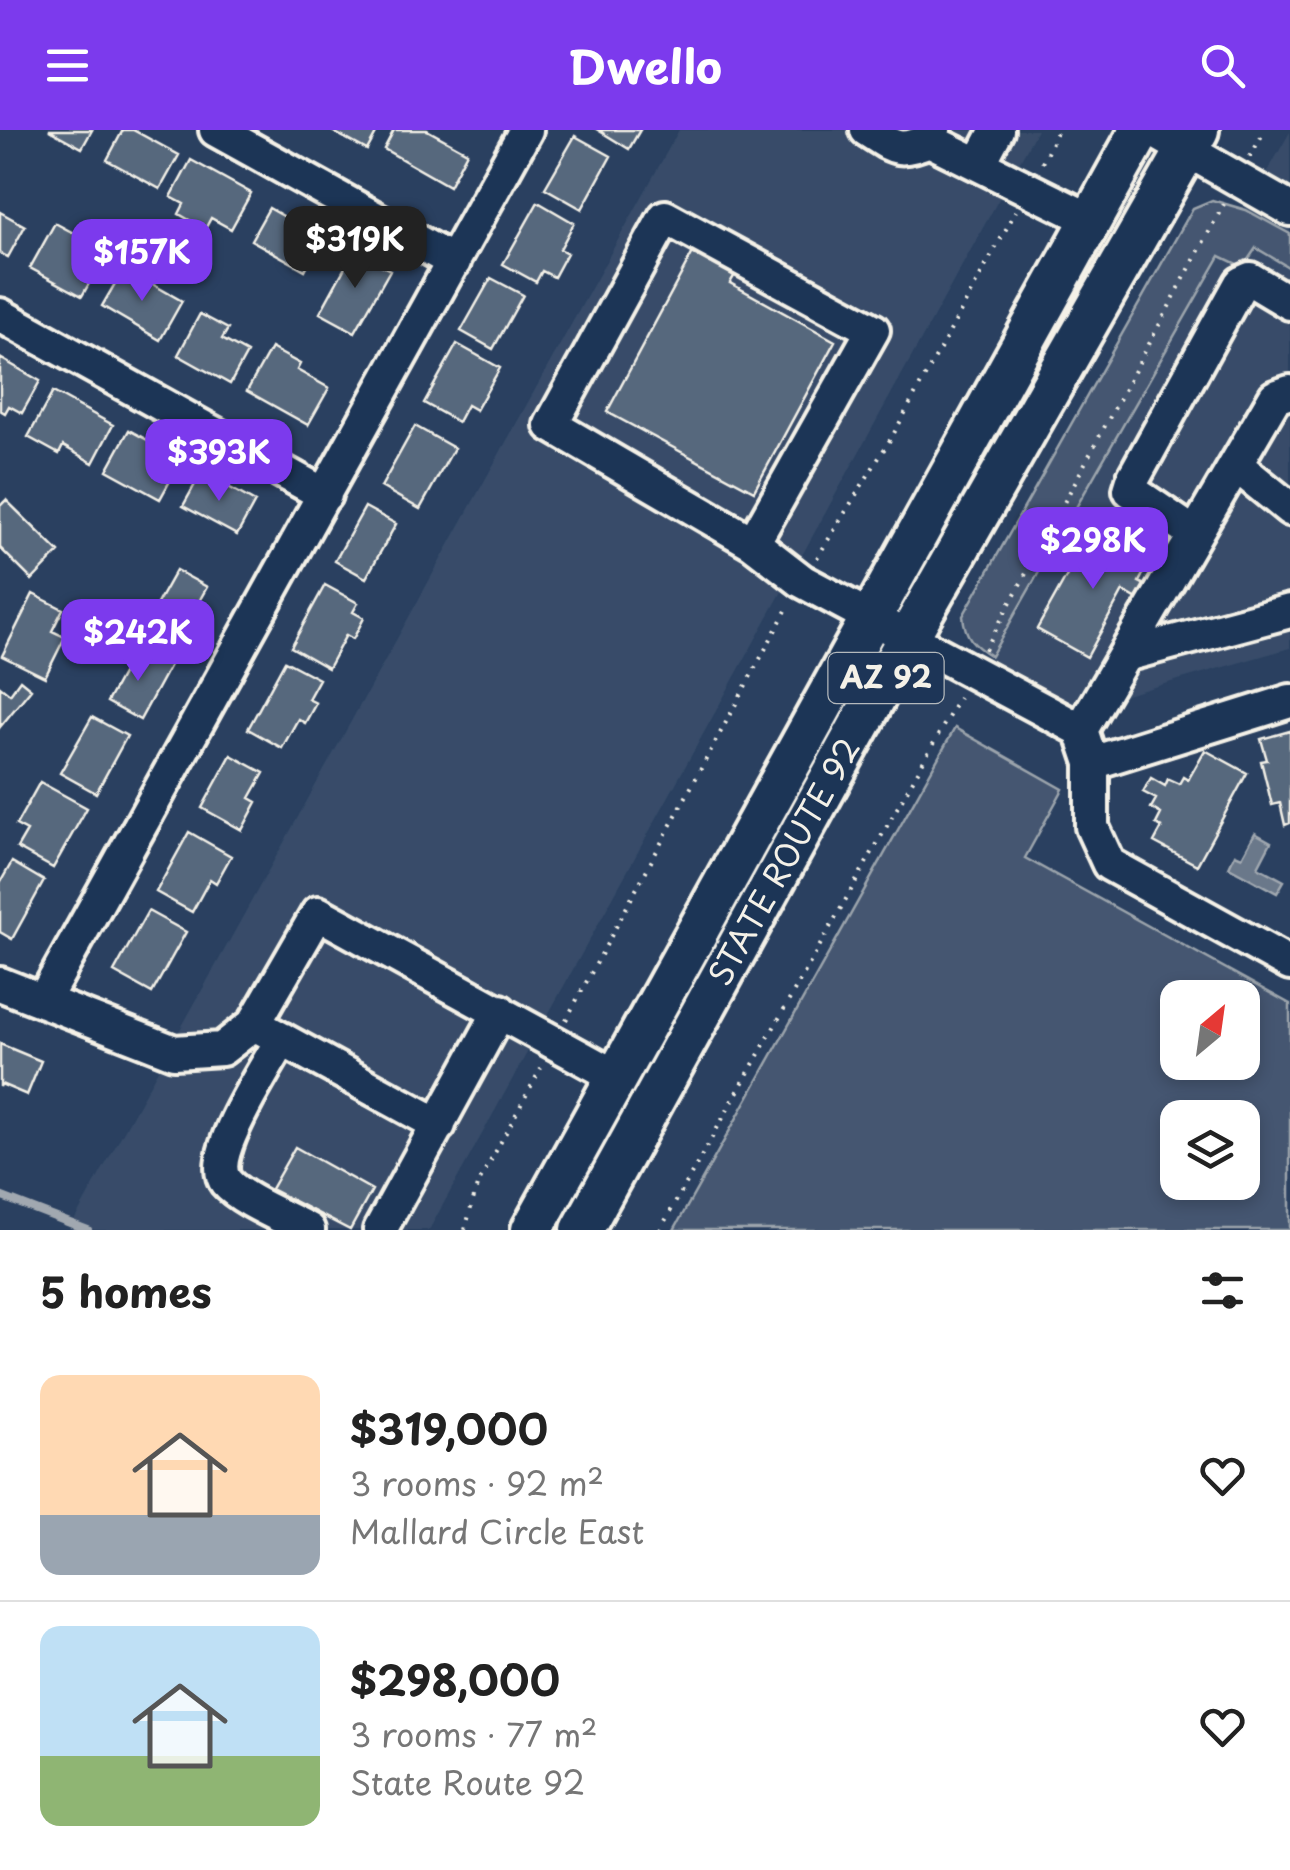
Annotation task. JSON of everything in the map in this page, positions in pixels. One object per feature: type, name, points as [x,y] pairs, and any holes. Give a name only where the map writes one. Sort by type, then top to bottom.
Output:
[{"type":"main road","name":"STATE ROUTE 92","points":[[532,1230],[1141,130]]},
{"type":"main road","name":"STATE ROUTE 92","points":[[582,1230],[909,636],[1192,140]]},
{"type":"main road","points":[[558,1230],[632,1094],[629,1086],[617,1077]]},
{"type":"street","points":[[216,130],[454,262]]},
{"type":"street","points":[[43,1001],[526,130]]},
{"type":"street","points":[[867,130],[896,148],[908,149],[932,135],[979,164],[1091,220]]},
{"type":"street","points":[[1152,130],[1192,140],[1290,209]]},
{"type":"street","points":[[979,164],[993,131]]},
{"type":"street","points":[[753,543],[873,330],[665,217],[550,425],[753,543],[802,581],[1081,730],[1092,762],[1092,827],[1110,864],[1290,964]]},
{"type":"street","points":[[1193,533],[1130,490],[1134,477],[1241,284],[1250,279],[1290,303]]},
{"type":"street","points":[[0,315],[325,495]]},
{"type":"street","points":[[1081,730],[1193,533],[1285,386]]},
{"type":"street","points":[[1236,465],[1290,508]]},
{"type":"street","points":[[1125,655],[1290,611]]},
{"type":"street","points":[[1092,762],[1290,701]]},
{"type":"street","points":[[308,1230],[224,1180],[220,1163],[225,1143],[260,1079],[268,1032],[318,913],[617,1077]]},
{"type":"street","points":[[0,984],[174,1052],[222,1049],[268,1032],[439,1125]]},
{"type":"street","points":[[380,1230],[500,1011]]},
{"type":"path","points":[[465,1230],[477,1186],[802,581],[893,435],[1058,130]]},
{"type":"shaded area","points":[[679,130],[1037,130],[429,1230],[69,1230]]},
{"type":"shaded area","points":[[1290,132],[1290,648],[1126,695],[1096,720],[989,661]]},
{"type":"shaded area","points":[[1212,200],[1246,210],[1290,234],[1290,268],[1256,248],[1243,267],[1220,256],[991,656],[971,640],[963,616],[1193,208]]},
{"type":"shaded area","points":[[955,728],[1063,789],[1025,858],[1246,980],[1160,980],[1160,1080],[1260,1080],[1260,987],[1290,1004],[1290,1230],[674,1230]]},
{"type":"shaded area","points":[[1255,833],[1271,842],[1258,867],[1284,881],[1277,893],[1229,867],[1235,854],[1242,857]]},
{"type":"building","points":[[49,130],[92,130],[82,148]]},
{"type":"building","points":[[123,130],[133,130],[179,155],[160,189],[107,160]]},
{"type":"building","points":[[330,130],[378,130],[367,150]]},
{"type":"building","points":[[394,130],[427,130],[467,152],[449,186],[384,149]]},
{"type":"building","points":[[598,130],[640,130],[629,149]]},
{"type":"building","points":[[575,136],[611,156],[582,209],[545,188]]},
{"type":"building","points":[[191,160],[251,193],[231,229],[211,218],[205,229],[179,214],[184,204],[171,197]]},
{"type":"building","points":[[538,202],[574,223],[560,249],[567,253],[554,277],[542,271],[536,282],[503,264]]},
{"type":"building","points":[[269,208],[322,238],[305,270],[251,240]]},
{"type":"building","points":[[0,212],[25,226],[8,257],[0,253]]},
{"type":"building","points":[[55,223],[81,237],[75,248],[101,262],[82,296],[30,268]]},
{"type":"building","points":[[697,245],[739,268],[730,283],[835,341],[754,491],[607,412]]},
{"type":"building","points":[[354,251],[390,270],[355,332],[320,313]]},
{"type":"building","points":[[124,268],[182,301],[160,340],[102,306]]},
{"type":"building","points":[[491,278],[523,295],[493,349],[461,331]]},
{"type":"building","points":[[200,314],[228,329],[222,339],[247,353],[230,384],[178,355]]},
{"type":"building","points":[[457,344],[500,368],[476,410],[467,405],[458,422],[424,403]]},
{"type":"building","points":[[271,348],[300,364],[297,370],[329,388],[308,425],[247,391]]},
{"type":"building","points":[[0,358],[40,381],[22,413],[9,406],[5,413],[0,410]]},
{"type":"building","points":[[53,392],[113,425],[93,463],[63,446],[59,454],[28,437]]},
{"type":"building","points":[[415,426],[454,448],[420,509],[381,487]]},
{"type":"building","points":[[129,430],[182,459],[160,499],[107,470]]},
{"type":"building","points":[[202,472],[255,502],[237,535],[183,506]]},
{"type":"building","points":[[6,500],[59,552],[32,580],[0,548],[0,506]]},
{"type":"building","points":[[365,507],[396,524],[366,578],[335,561]]},
{"type":"building","points":[[1093,529],[1150,561],[1139,582],[1149,587],[1141,601],[1123,591],[1087,657],[1037,629]]},
{"type":"building","points":[[176,570],[207,587],[175,644],[144,627]]},
{"type":"building","points":[[325,585],[358,603],[353,612],[364,618],[353,639],[346,635],[328,668],[291,647]]},
{"type":"building","points":[[33,594],[63,609],[52,631],[65,637],[45,677],[2,656]]},
{"type":"building","points":[[137,647],[170,665],[140,720],[107,702]]},
{"type":"building","points":[[285,661],[319,679],[308,699],[316,703],[305,723],[298,719],[282,748],[248,729]]},
{"type":"building","points":[[20,680],[31,689],[0,727],[0,686],[10,694]]},
{"type":"building","points":[[92,717],[127,736],[96,793],[60,773]]},
{"type":"building","points":[[1290,731],[1290,823],[1285,825],[1280,803],[1272,805],[1261,761],[1267,760],[1261,739]]},
{"type":"building","points":[[1205,750],[1247,773],[1197,865],[1154,842],[1162,827],[1156,824],[1161,814],[1151,808],[1156,799],[1143,792],[1151,778],[1165,786],[1168,779],[1179,784],[1183,777],[1188,780]]},
{"type":"building","points":[[231,755],[264,773],[250,798],[257,802],[242,830],[202,808]]},
{"type":"building","points":[[40,782],[87,808],[53,868],[17,848],[27,831],[16,825]]},
{"type":"building","points":[[189,832],[231,856],[216,883],[210,879],[192,912],[156,892]]},
{"type":"building","points":[[12,862],[44,881],[12,939],[0,932],[0,883]]},
{"type":"building","points":[[148,911],[186,932],[152,993],[114,972]]},
{"type":"building","points":[[0,1044],[41,1061],[27,1095],[1,1084],[0,1087]]},
{"type":"building","points":[[295,1147],[372,1190],[350,1230],[271,1189]]},
{"type":"waterway","points":[[0,1196],[88,1230]]}]
